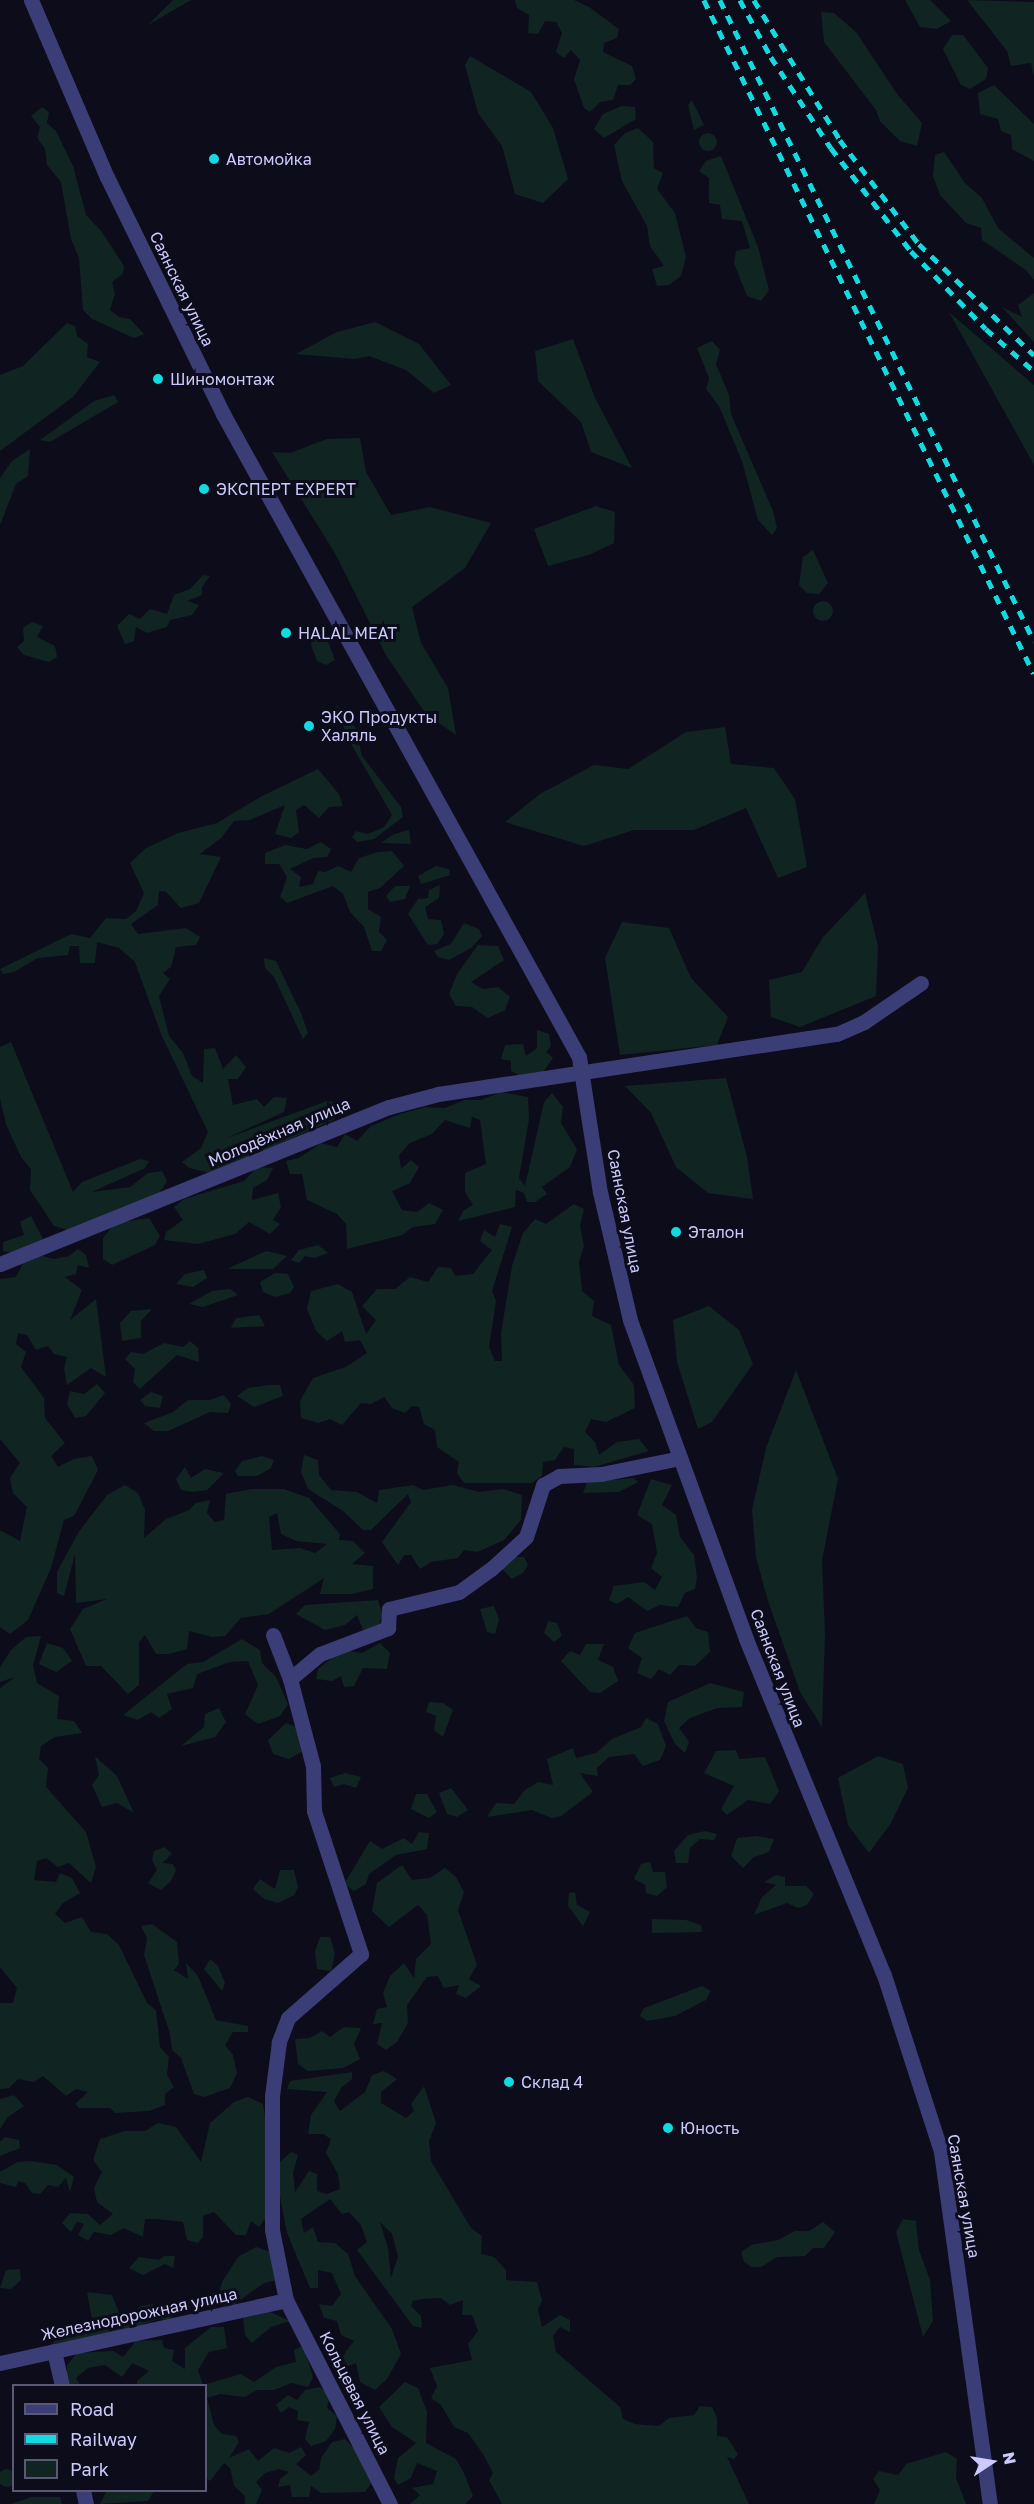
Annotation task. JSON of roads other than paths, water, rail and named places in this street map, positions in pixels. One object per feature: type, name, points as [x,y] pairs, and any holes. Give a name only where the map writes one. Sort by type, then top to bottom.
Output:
[{"type":"street","name":"Саянская улица","points":[[31,0],[107,177],[223,414],[562,1023],[583,1074],[600,1192],[620,1284],[680,1458],[750,1649],[884,1976],[941,2152],[990,2504]]},
{"type":"street","name":"Молодёжная улица","points":[[0,1264],[389,1107],[438,1095],[837,1034],[864,1022],[921,983]]},
{"type":"street","points":[[273,1635],[291,1678],[320,1654],[388,1628],[389,1609],[459,1592],[475,1581],[526,1537],[543,1485],[558,1476],[601,1474],[680,1458]]},
{"type":"street","name":"Кольцевая улица","points":[[291,1678],[313,1766],[314,1811],[361,1954],[294,2011],[279,2042],[272,2096],[272,2230],[286,2300],[390,2504]]},
{"type":"street","name":"Железнодорожная улица","points":[[0,2363],[286,2300]]},
{"type":"street","points":[[54,2351],[62,2384]]},
{"type":"railway","points":[[704,0],[1034,674]]},
{"type":"railway","points":[[720,0],[1034,641]]},
{"type":"railway","points":[[740,0],[771,57],[831,148],[911,251],[986,329],[1034,371]]},
{"type":"railway","points":[[754,0],[840,140],[919,244],[1034,355]]},
{"type":"place","name":"Автомойка","points":[[214,159]]},
{"type":"place","name":"Шиномонтаж","points":[[158,379]]},
{"type":"place","name":"ЭКСПЕРТ EXPERT","points":[[204,489]]},
{"type":"place","name":"HALAL MEAT","points":[[286,633]]},
{"type":"place","name":"ЭКО Продукты Халяль","points":[[309,726]]},
{"type":"place","name":"Эталон","points":[[676,1232]]},
{"type":"place","name":"Склад 4","points":[[509,2082]]},
{"type":"place","name":"Юность","points":[[668,2128]]}]
